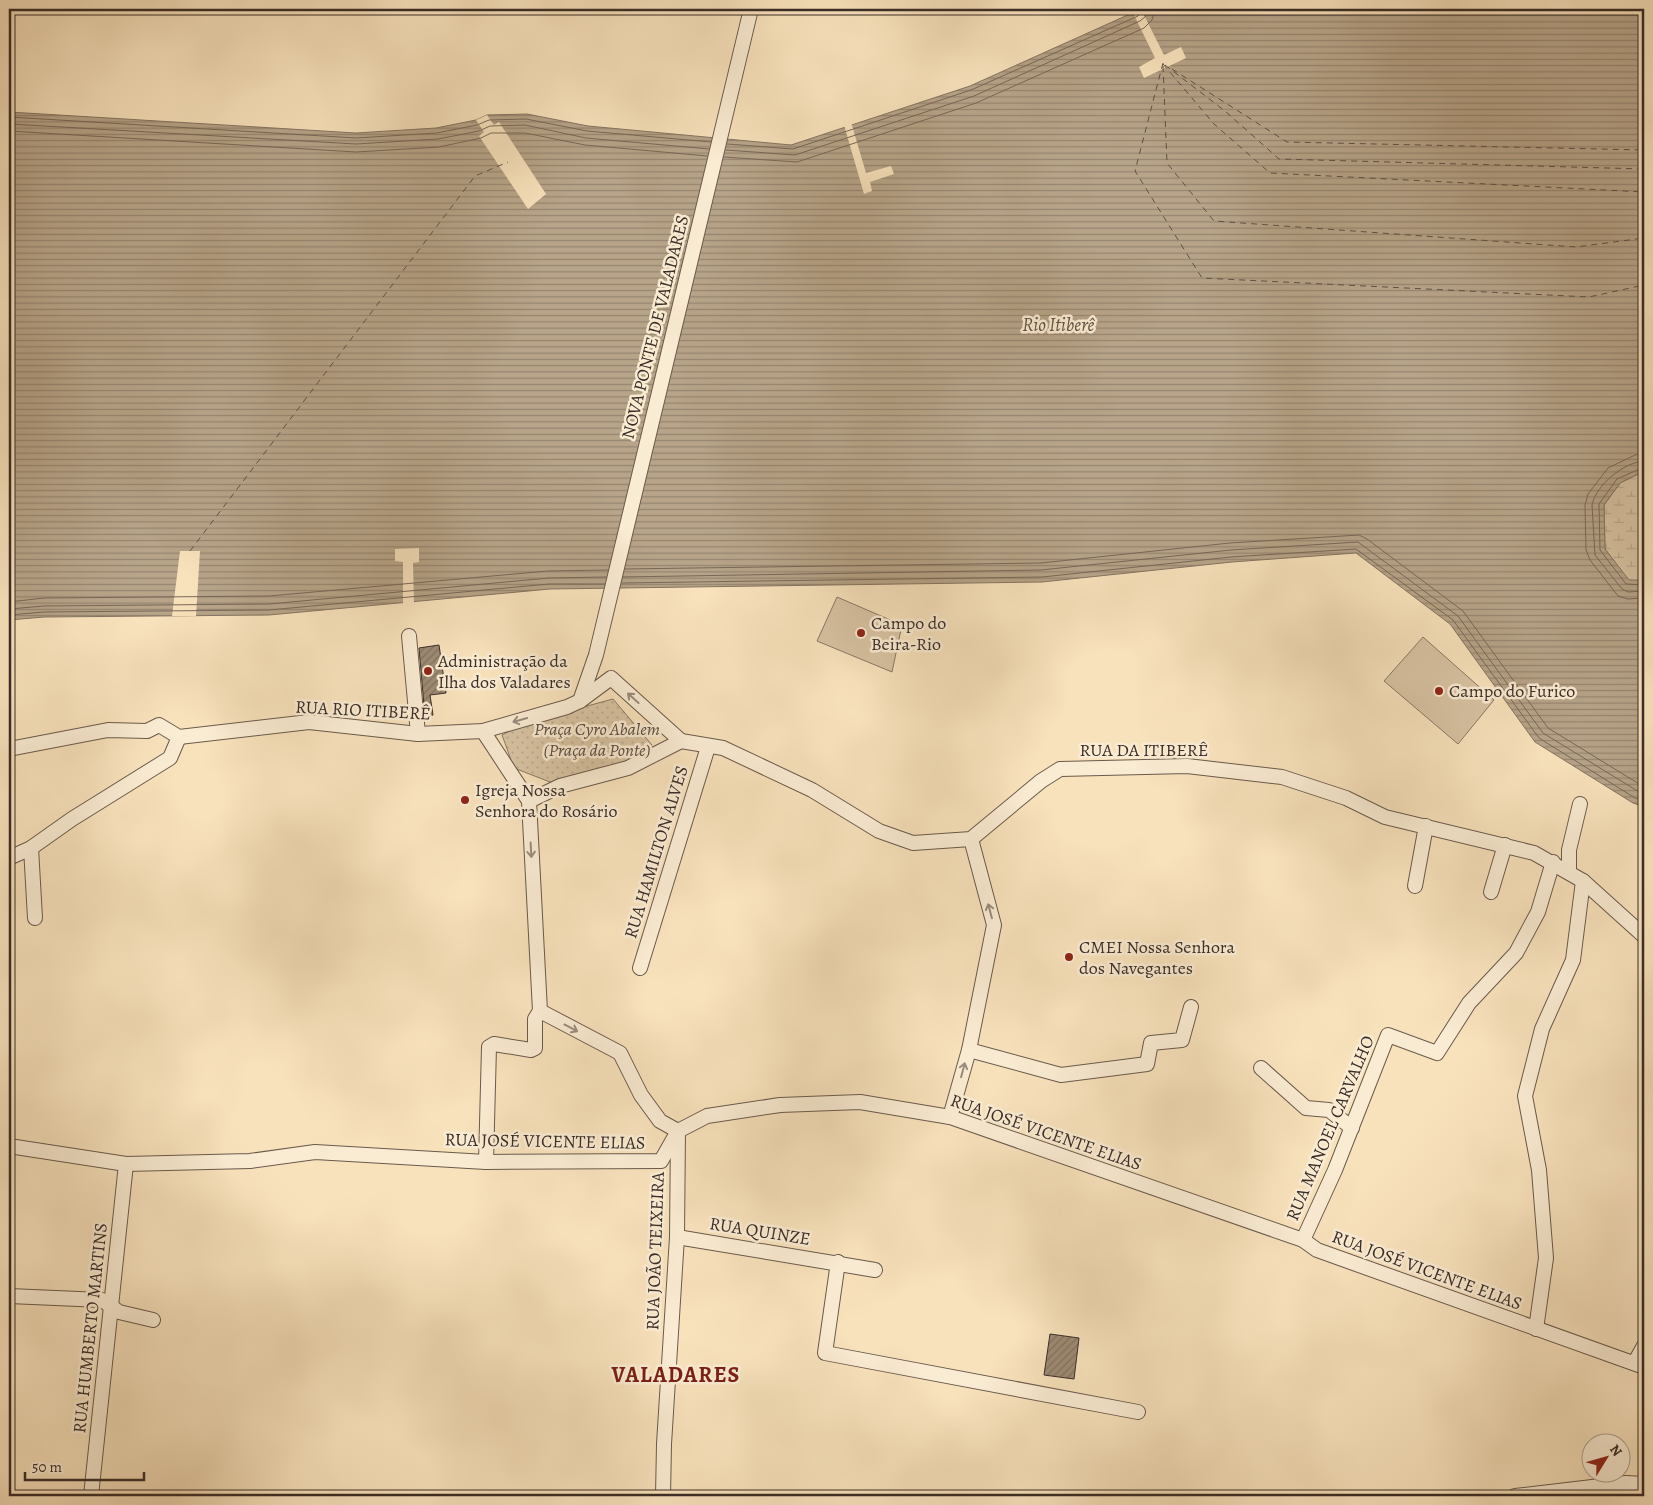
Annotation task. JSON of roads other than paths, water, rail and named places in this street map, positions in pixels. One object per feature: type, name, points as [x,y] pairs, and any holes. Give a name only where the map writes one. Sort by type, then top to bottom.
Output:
[{"type":"street","name":"NOVA PONTE DE VALADARES","points":[[580,701],[596,655],[751,9]]},
{"type":"street","points":[[409,636],[418,734]]},
{"type":"street","name":"RUA RIO ITIBERÊ","points":[[179,737],[309,722],[418,734],[483,731],[567,707],[580,701],[611,678],[681,741]]},
{"type":"street","points":[[9,749],[108,730],[146,731],[160,725],[179,737],[170,758],[80,814],[31,848],[9,858]]},
{"type":"street","points":[[483,731],[529,801],[540,1011],[536,1019],[534,1048],[531,1050],[494,1044],[488,1048],[486,1162]]},
{"type":"street","points":[[529,801],[560,786],[628,768],[681,741],[723,748],[812,790],[879,832],[913,843],[971,839],[994,925],[969,1050],[950,1117]]},
{"type":"street","name":"RUA HAMILTON ALVES","points":[[640,968],[708,747]]},
{"type":"street","name":"RUA DA ITIBERÊ","points":[[971,839],[1041,781],[1060,769],[1187,766],[1282,778],[1346,798],[1385,817],[1534,853],[1569,871],[1583,881],[1644,936]]},
{"type":"street","points":[[1569,871],[1569,850],[1580,804]]},
{"type":"street","points":[[1415,886],[1426,826]]},
{"type":"street","points":[[1491,892],[1505,845]]},
{"type":"street","points":[[31,848],[36,918]]},
{"type":"street","name":"RUA MANOEL CARVALHO","points":[[1303,1240],[1335,1170],[1388,1035],[1437,1053],[1469,1003],[1516,953],[1538,912],[1553,862]]},
{"type":"street","points":[[1536,1329],[1546,1258],[1539,1170],[1525,1096],[1542,1029],[1573,960],[1583,881]]},
{"type":"street","points":[[969,1050],[1061,1075],[1147,1064],[1151,1043],[1182,1040],[1191,1007]]},
{"type":"street","points":[[540,1011],[620,1053],[641,1095],[660,1121],[678,1131]]},
{"type":"street","points":[[1261,1068],[1306,1108],[1329,1110],[1352,1128]]},
{"type":"street","name":"RUA JOSÉ VICENTE ELIAS","points":[[9,1146],[126,1164],[250,1161],[314,1152],[486,1162],[662,1161],[678,1131],[707,1116],[780,1105],[860,1102],[950,1117],[1303,1240],[1317,1250],[1574,1344],[1640,1365]]},
{"type":"street","name":"RUA JOÃO TEIXEIRA","points":[[663,1496],[677,1237],[678,1131]]},
{"type":"street","name":"RUA HUMBERTO MARTINS","points":[[91,1496],[126,1164]]},
{"type":"street","name":"RUA QUINZE","points":[[677,1237],[752,1251],[838,1262],[875,1270]]},
{"type":"street","points":[[838,1262],[825,1353],[1138,1412]]},
{"type":"street","points":[[9,1296],[102,1300],[119,1312],[153,1320]]},
{"type":"street","points":[[1640,1365],[1644,1346]]},
{"type":"street","points":[[1515,1496],[1626,1483],[1644,1484]]},
{"type":"water","name":"Rio Itiberê","points":[[1141,9],[1644,9],[1644,471],[1620,483],[1604,505],[1605,549],[1629,580],[1644,580],[1644,807],[1633,803],[1535,742],[1450,624],[1356,553],[1232,562],[1042,582],[550,589],[269,615],[44,617],[9,620],[9,112],[356,133],[436,128],[476,120],[487,115],[527,114],[588,126],[791,145],[970,86]]},
{"type":"place","name":"Campo do Beira-Rio","points":[[861,633]]},
{"type":"place","name":"Administração da Ilha dos Valadares","points":[[428,671]]},
{"type":"place","name":"Campo do Furico","points":[[1439,691]]},
{"type":"place","name":"Igreja Nossa Senhora do Rosário","points":[[465,800]]},
{"type":"place","name":"CMEI Nossa Senhora dos Navegantes","points":[[1069,957]]},
{"type":"district","name":"VALADARES","points":[[676,1374]]},
{"type":"park label","name":"Praça Cyro Abalem (Praça da Ponte)","points":[[597,740]]}]
